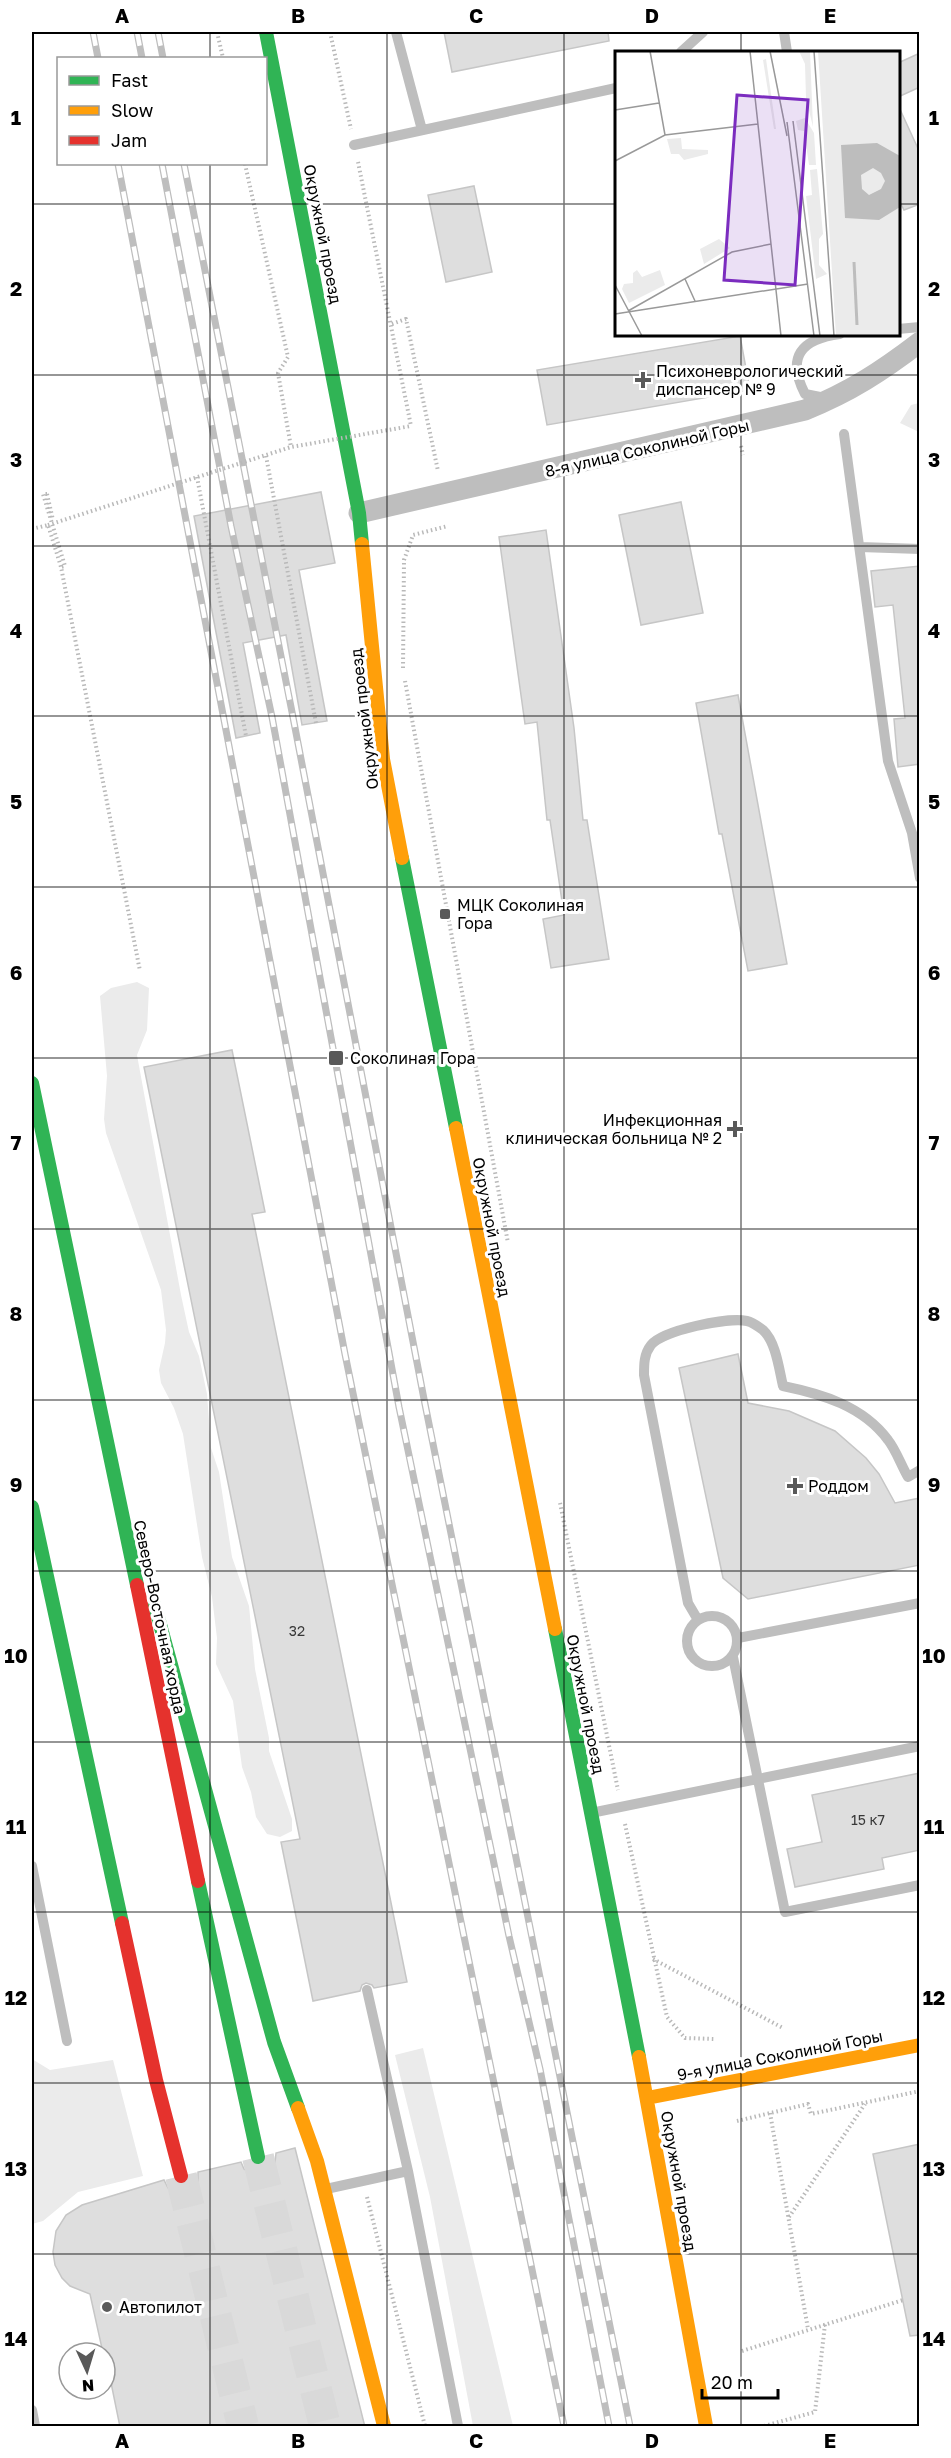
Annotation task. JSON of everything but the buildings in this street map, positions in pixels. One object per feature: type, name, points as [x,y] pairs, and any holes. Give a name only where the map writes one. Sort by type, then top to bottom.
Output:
[{"type":"main road","name":"Окружной проезд","points":[[266,32],[359,513],[383,759],[647,2098],[706,2427]]},
{"type":"main road","name":"Северо-Восточная хорда","points":[[32,1083],[233,2050],[258,2157]]},
{"type":"main road","points":[[96,1393],[274,2042],[325,2189],[384,2427]]},
{"type":"main road","points":[[32,1507],[141,2011],[181,2176]]},
{"type":"main road","name":"9-я улица Соколиной Горы","points":[[647,2098],[920,2045]]},
{"type":"street","name":"8-я улица Соколиной Горы","points":[[359,513],[805,410],[838,397],[868,380],[920,342]]},
{"type":"lane","points":[[396,32],[422,130]]},
{"type":"lane","points":[[682,51],[703,32]]},
{"type":"lane","points":[[784,32],[787,51]]},
{"type":"lane","points":[[354,145],[615,88]]},
{"type":"lane","points":[[900,329],[920,327]]},
{"type":"lane","points":[[832,336],[810,342],[799,353],[796,366],[798,381],[805,394],[819,398],[838,397]]},
{"type":"lane","points":[[844,434],[888,761],[916,832],[920,878]]},
{"type":"lane","points":[[860,547],[920,549]]},
{"type":"lane","points":[[698,1620],[688,1603],[644,1375],[644,1359],[652,1344],[664,1334],[729,1320],[749,1321],[764,1332],[773,1347],[783,1386],[820,1394],[858,1411],[888,1440],[908,1477],[920,1470]]},
{"type":"lane","points":[[738,1638],[920,1603]]},
{"type":"lane","points":[[709,1615],[720,1616],[728,1621],[735,1629],[738,1638],[733,1657],[725,1664],[715,1666],[705,1666],[696,1661],[687,1644],[688,1634],[698,1620],[709,1615]]},
{"type":"lane","points":[[733,1657],[784,1912],[920,1885]]},
{"type":"lane","points":[[591,1813],[920,1746]]},
{"type":"lane","points":[[32,1866],[67,2041]]},
{"type":"lane","points":[[367,1990],[408,2171],[458,2427]]},
{"type":"lane","points":[[325,2189],[408,2171]]},
{"type":"lane","points":[[32,2410],[35,2427]]},
{"type":"path","points":[[217,32],[223,57]]},
{"type":"path","points":[[32,529],[291,447],[411,426],[392,324],[330,32]]},
{"type":"path","points":[[245,165],[288,357],[278,373],[291,447]]},
{"type":"path","points":[[392,324],[406,319],[439,477]]},
{"type":"path","points":[[266,456],[316,723]]},
{"type":"path","points":[[197,477],[246,736]]},
{"type":"path","points":[[54,523],[47,494],[43,494],[65,566],[61,567]]},
{"type":"path","points":[[48,525],[61,567],[140,971]]},
{"type":"path","points":[[447,526],[413,535],[404,560],[403,673],[510,1251]]},
{"type":"path","points":[[558,1494],[621,1807],[667,2018],[685,2038],[716,2039]]},
{"type":"path","points":[[653,1959],[783,2028]]},
{"type":"path","points":[[737,2121],[808,2104],[811,2114],[920,2091]]},
{"type":"path","points":[[788,2217],[866,2103]]},
{"type":"path","points":[[770,2113],[808,2330]]},
{"type":"path","points":[[363,2181],[425,2427]]},
{"type":"path","points":[[741,2350],[903,2300]]},
{"type":"path","points":[[764,2427],[815,2412],[825,2324]]},
{"type":"shaded area","points":[[920,403],[919,432],[900,423],[911,405]]},
{"type":"shaded area","points":[[137,982],[149,988],[147,1030],[137,1055],[181,1295],[189,1332],[199,1356],[207,1394],[211,1448],[219,1472],[232,1557],[249,1606],[255,1669],[269,1738],[269,1751],[292,1819],[292,1831],[280,1837],[267,1834],[256,1817],[251,1792],[242,1767],[233,1701],[216,1664],[217,1638],[212,1597],[202,1557],[183,1434],[174,1408],[161,1383],[159,1370],[166,1330],[161,1290],[106,1133],[104,1119],[107,1076],[100,996],[111,988]]},
{"type":"shaded area","points":[[423,2048],[513,2426],[473,2426],[430,2197],[395,2055]]},
{"type":"shaded area","points":[[32,2059],[50,2070],[113,2060],[143,2176],[78,2192],[43,2221],[32,2224]]},
{"type":"tunnel","points":[[258,2157],[325,2426]]},
{"type":"tunnel","points":[[181,2176],[243,2426]]},
{"type":"railway","points":[[93,32],[98,57]]},
{"type":"railway","points":[[137,32],[142,57]]},
{"type":"railway","points":[[158,32],[163,57]]},
{"type":"railway","points":[[118,165],[345,1354],[564,2426]]},
{"type":"railway","points":[[162,165],[231,526],[272,717],[399,1407],[509,1936],[540,2069],[609,2426]]},
{"type":"railway","points":[[184,165],[424,1399],[630,2426]]},
{"type":"traffic: fast","points":[[266,32],[359,513],[362,544]]},
{"type":"traffic: fast","points":[[402,858],[456,1128]]},
{"type":"traffic: fast","points":[[32,1083],[137,1585]]},
{"type":"traffic: fast","points":[[32,1507],[122,1923]]},
{"type":"traffic: fast","points":[[155,1606],[274,2042],[298,2108]]},
{"type":"traffic: fast","points":[[555,1629],[639,2057]]},
{"type":"traffic: fast","points":[[198,1881],[258,2157]]},
{"type":"traffic: slow","points":[[362,544],[383,759],[402,858]]},
{"type":"traffic: slow","points":[[456,1128],[555,1629]]},
{"type":"traffic: slow","points":[[647,2098],[920,2045]]},
{"type":"traffic: slow","points":[[639,2057],[706,2426]]},
{"type":"traffic: slow","points":[[298,2108],[317,2161],[384,2426]]},
{"type":"traffic: jam","points":[[137,1585],[198,1881]]},
{"type":"traffic: jam","points":[[122,1923],[156,2080],[181,2176]]},
{"type":"place","name":"Психоневрологический диспансер № 9","points":[[643,380]]},
{"type":"place","name":"МЦК Соколиная Гора","points":[[445,914]]},
{"type":"place","name":"Соколиная Гора","points":[[336,1058]]},
{"type":"place","name":"Инфекционная клиническая больница № 2","points":[[735,1129]]},
{"type":"place","name":"Роддом","points":[[795,1486]]},
{"type":"place","name":"Автопилот","points":[[107,2307]]}]
